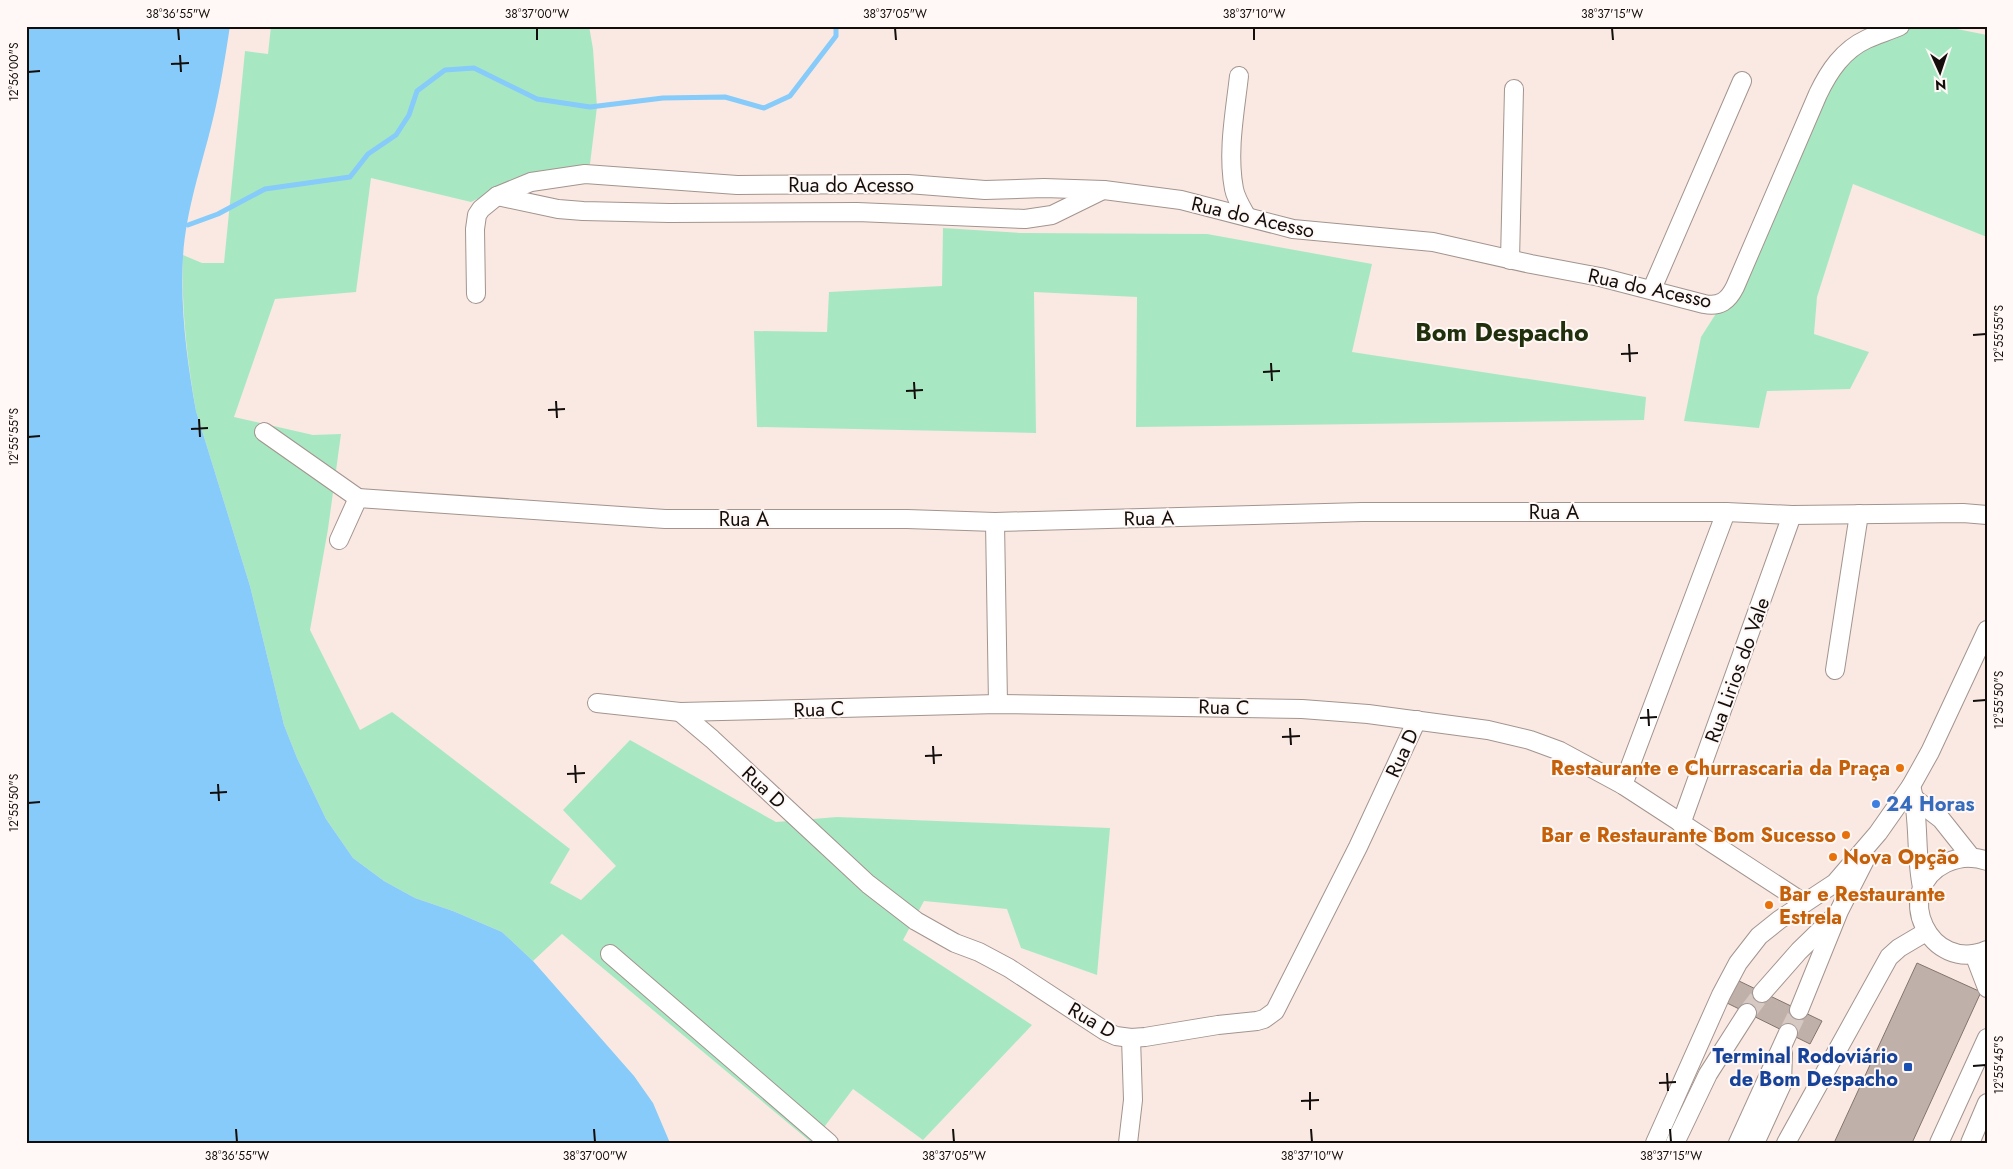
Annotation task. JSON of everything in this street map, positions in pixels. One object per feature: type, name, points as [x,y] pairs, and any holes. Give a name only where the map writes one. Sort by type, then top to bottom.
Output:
[{"type":"street","name":"Rua do Acesso","points":[[476,294],[475,228],[477,215],[487,203],[497,196],[531,182],[584,174],[737,185],[908,184],[985,190],[1044,188],[1104,190],[1181,200],[1312,232],[1381,236],[1433,242],[1652,289],[1712,305],[1726,301],[1735,287],[1818,94],[1835,65],[1845,54],[1864,40],[1900,26]]},
{"type":"street","points":[[1239,76],[1232,140],[1232,171],[1238,202],[1247,217]]},
{"type":"street","points":[[1652,289],[1742,81]]},
{"type":"street","points":[[1510,260],[1514,89]]},
{"type":"street","points":[[837,184],[837,212]]},
{"type":"street","points":[[497,196],[558,209],[669,213],[837,212],[1035,219],[1058,213],[1104,190]]},
{"type":"street","points":[[264,432],[358,498],[339,540]]},
{"type":"street","name":"Rua A","points":[[358,498],[665,519],[907,519],[994,522],[1362,512],[1726,512],[1792,515],[1962,513],[1987,516]]},
{"type":"street","points":[[1623,786],[1726,512]]},
{"type":"street","points":[[1835,670],[1859,514]]},
{"type":"street","name":"Rua Lirios do Vale","points":[[1681,824],[1792,515]]},
{"type":"street","points":[[994,522],[998,704]]},
{"type":"street","points":[[1655,1143],[1721,995],[1738,962],[1759,936],[1835,883],[1913,792],[1987,630]]},
{"type":"street","points":[[1970,668],[1987,660]]},
{"type":"street","name":"Rua C","points":[[596,704],[680,712],[998,704],[1302,709],[1417,720],[1488,730],[1530,740],[1560,751],[1623,786],[1804,903]]},
{"type":"street","name":"Rua D","points":[[680,712],[712,739],[868,884],[916,921],[955,943],[979,952],[1009,968],[1105,1031],[1116,1036],[1131,1038],[1218,1024],[1257,1022],[1275,1011],[1358,847],[1417,720]]},
{"type":"street","points":[[1913,792],[1979,859]]},
{"type":"street","points":[[1913,792],[1922,887],[1919,909],[1920,918],[1926,932],[1946,950],[1960,954],[1980,952],[1987,988]]},
{"type":"street","points":[[1799,1010],[1839,911],[1878,833]]},
{"type":"street","points":[[1922,887],[1931,874],[1942,864],[1952,860],[1979,859]]},
{"type":"street","points":[[1762,993],[1799,951],[1839,911]]},
{"type":"street","points":[[1786,1143],[1889,957],[1899,948],[1926,932]]},
{"type":"street","points":[[610,954],[829,1143]]},
{"type":"street","points":[[1675,1143],[1708,1074],[1747,1013]]},
{"type":"street","points":[[1128,1143],[1133,1100],[1131,1038]]},
{"type":"street","points":[[1939,1143],[1987,1038]]},
{"type":"street","points":[[1726,1143],[1762,1063],[1786,1039]]},
{"type":"street","points":[[1738,1143],[1786,1039]]},
{"type":"street","points":[[1755,1143],[1782,1084],[1786,1039]]},
{"type":"street","points":[[1970,1143],[1987,1103]]},
{"type":"green space","points":[[271,26],[589,26],[593,49],[597,107],[590,164],[525,176],[471,202],[371,178],[356,292],[275,299],[234,417],[313,435],[341,434],[328,529],[310,630],[360,730],[392,712],[570,849],[550,883],[581,900],[616,866],[563,810],[630,740],[776,822],[837,817],[1110,828],[1097,975],[1021,948],[1007,909],[924,901],[903,940],[1032,1025],[923,1140],[853,1089],[812,1143],[562,934],[533,961],[502,932],[453,911],[415,898],[384,881],[353,858],[326,819],[297,758],[284,725],[250,586],[196,411],[187,353],[184,314],[183,255],[202,263],[224,263],[245,51],[268,54]]},
{"type":"green space","points":[[1889,26],[1942,26],[1987,35],[1987,237],[1853,184],[1817,297],[1814,334],[1869,352],[1850,389],[1767,391],[1759,428],[1684,421],[1701,337],[1717,312],[1833,57]]},
{"type":"green space","points":[[943,228],[1020,233],[1207,234],[1372,264],[1352,352],[1646,397],[1644,420],[1136,427],[1137,297],[1034,292],[1036,433],[757,427],[754,331],[827,332],[829,292],[942,286]]},
{"type":"water","points":[[26,26],[230,26],[215,111],[187,223],[182,276],[183,315],[196,411],[250,586],[284,725],[297,758],[326,819],[353,858],[384,881],[415,898],[453,911],[502,932],[533,961],[634,1076],[653,1103],[670,1143],[26,1143]]},
{"type":"building","name":"Terminal Rodoviário de Bom Despacho","points":[[1917,963],[1981,992],[1912,1143],[1834,1143]]},
{"type":"building","points":[[1737,980],[1822,1021],[1810,1044],[1725,1002]]},
{"type":"waterway","points":[[188,225],[218,214],[265,189],[350,177],[368,154],[396,135],[409,115],[417,91],[445,70],[474,68],[537,99],[590,107],[663,98],[725,97],[764,108],[790,96],[836,36],[836,26]]},
{"type":"tunnel","points":[[1747,1013],[1762,993]]},
{"type":"tunnel","points":[[1788,1033],[1799,1010]]},
{"type":"place","name":"Restaurante e Churrascaria da Praça","points":[[1900,768]]},
{"type":"place","name":"24 Horas","points":[[1876,804]]},
{"type":"place","name":"Bar e Restaurante Bom Sucesso","points":[[1846,835]]},
{"type":"place","name":"Nova Opção","points":[[1833,857]]},
{"type":"place","name":"Bar e Restaurante Estrela","points":[[1769,905]]},
{"type":"place","name":"Terminal Rodoviário de Bom Despacho","points":[[1908,1067]]},
{"type":"district","name":"Bom Despacho","points":[[1502,332]]}]
